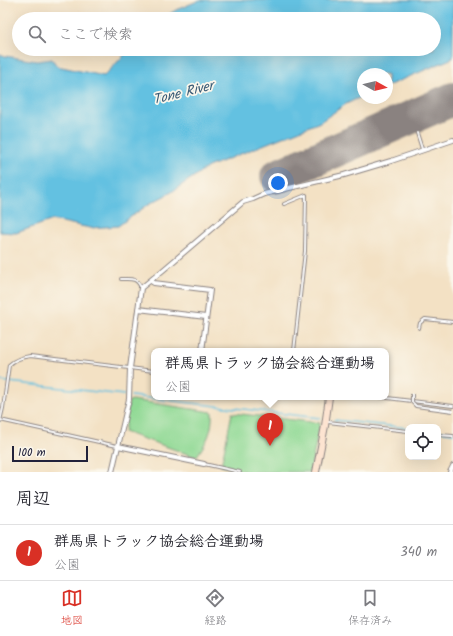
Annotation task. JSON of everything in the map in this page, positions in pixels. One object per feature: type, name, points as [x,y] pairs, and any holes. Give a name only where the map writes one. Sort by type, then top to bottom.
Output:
[{"type":"street","points":[[112,472],[129,399],[130,368],[140,288],[151,281],[243,202],[264,194],[344,175],[453,140]]},
{"type":"street","points":[[151,281],[154,283],[210,290],[202,348]]},
{"type":"street","points":[[138,309],[206,318]]},
{"type":"street","points":[[319,472],[331,400]]},
{"type":"street","points":[[316,472],[328,422]]},
{"type":"street","points":[[118,446],[204,464]]},
{"type":"street","points":[[450,472],[453,466]]},
{"type":"lane","points":[[417,133],[423,150]]},
{"type":"lane","points":[[284,204],[306,195],[305,251],[294,348]]},
{"type":"lane","points":[[121,280],[135,280],[139,283],[140,288]]},
{"type":"lane","points":[[419,328],[420,323],[426,319],[453,322]]},
{"type":"lane","points":[[118,446],[0,421],[8,368],[11,363],[27,356],[151,371]]},
{"type":"lane","points":[[412,394],[412,402],[416,406],[453,411]]},
{"type":"lane","points":[[389,398],[453,406]]},
{"type":"lane","points":[[328,422],[405,431]]},
{"type":"lane","points":[[441,434],[453,436]]},
{"type":"lane","points":[[204,464],[240,472]]},
{"type":"green space","points":[[132,400],[212,412],[210,431],[196,457],[124,432],[129,401]]},
{"type":"green space","points":[[232,413],[320,423],[310,472],[248,472],[221,466]]},
{"type":"water","name":"Tone River","points":[[200,0],[453,0],[453,58],[393,83],[393,68],[357,68],[357,99],[346,104],[320,122],[208,167],[170,193],[149,204],[118,226],[90,228],[53,220],[16,233],[0,232],[0,54],[37,61],[52,59],[57,66],[104,76],[123,56],[441,56],[441,12],[173,12]]},
{"type":"waterway","points":[[0,381],[124,395]]},
{"type":"waterway","points":[[131,396],[151,398]]},
{"type":"waterway","points":[[165,400],[320,418]]},
{"type":"waterway","points":[[334,420],[405,428]]},
{"type":"waterway","points":[[441,431],[453,433]]},
{"type":"runway","points":[[277,176],[453,99]]},
{"type":"place","name":"群馬県トラック協会総合運動場","points":[[270,446]]}]
